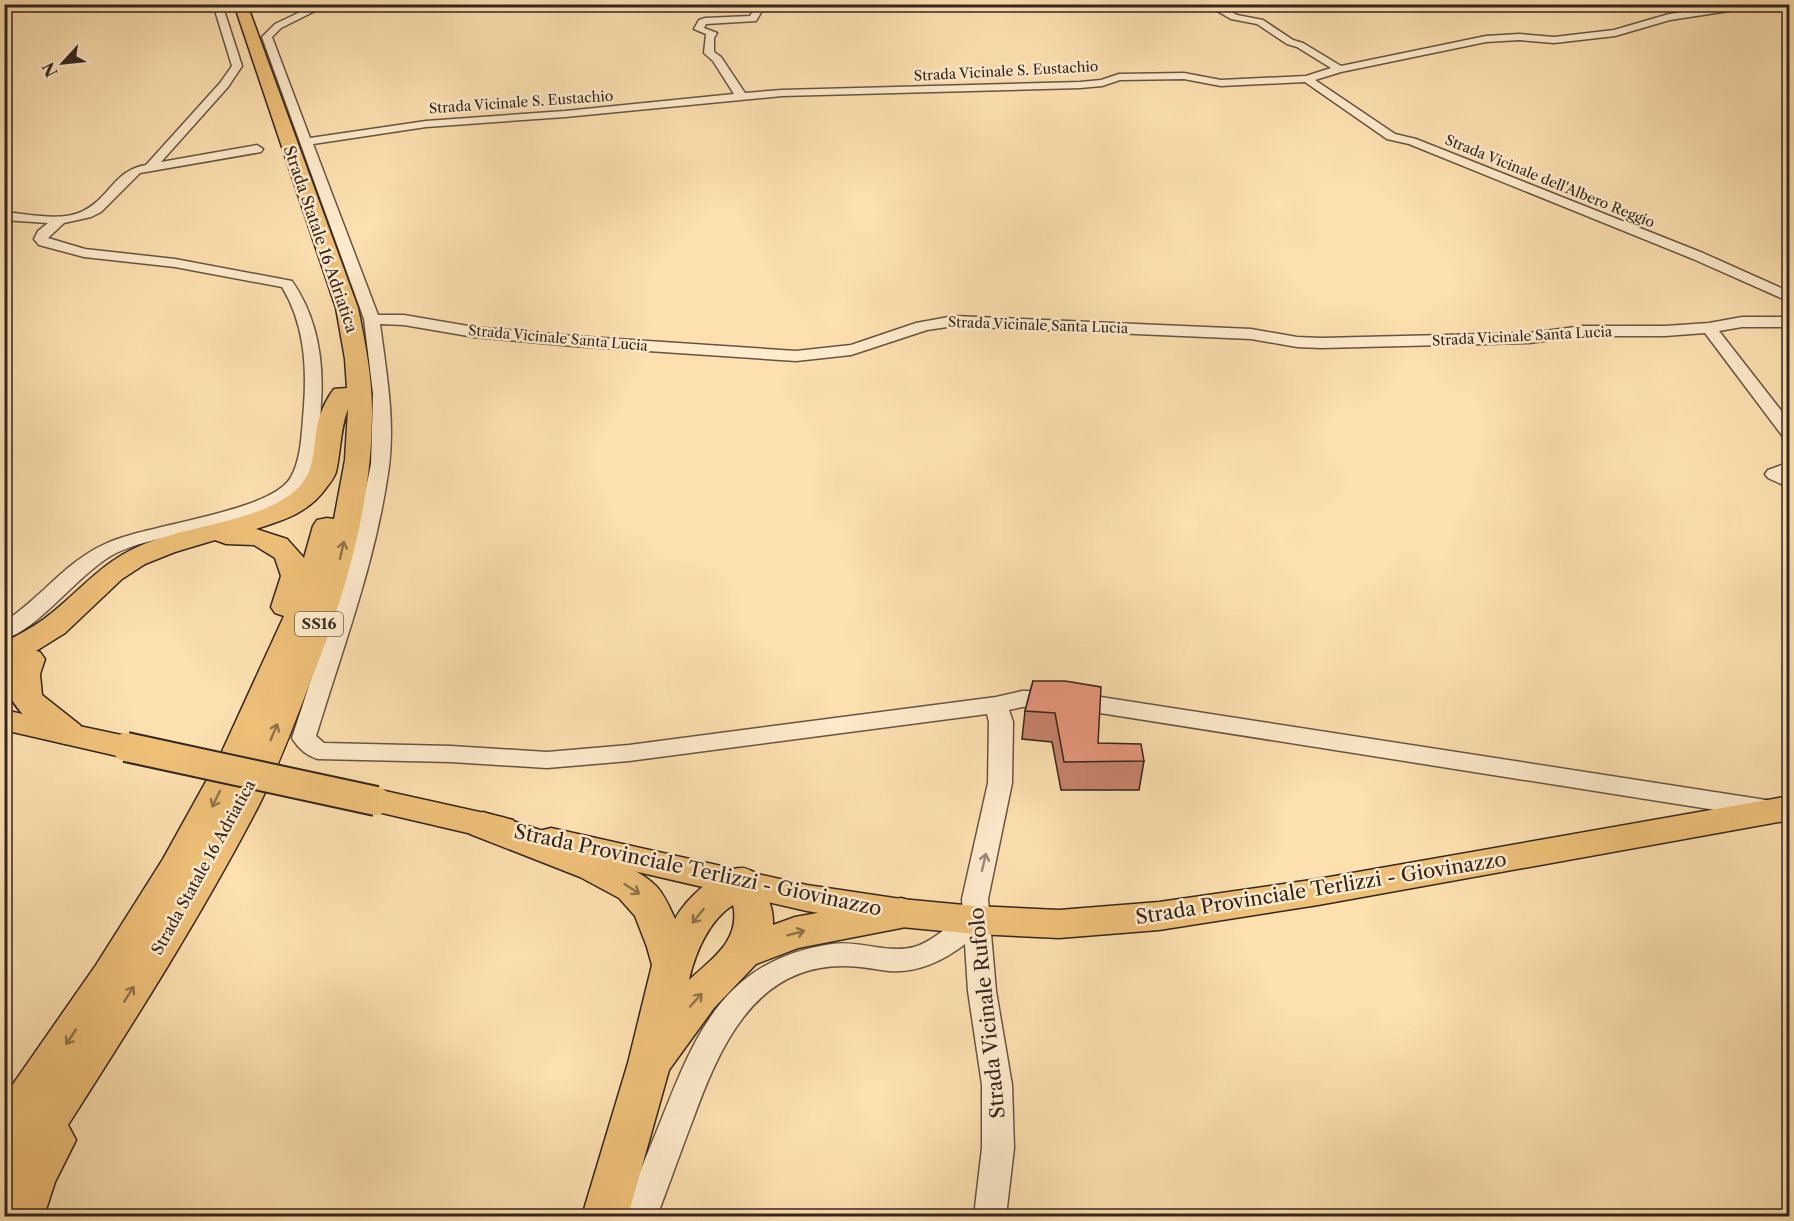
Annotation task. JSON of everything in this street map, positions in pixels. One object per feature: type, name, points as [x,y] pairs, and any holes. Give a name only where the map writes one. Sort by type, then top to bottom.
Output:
[{"type":"highway","name":"Strada Statale 16 Adriatica","points":[[4,1134],[77,1028],[166,887],[212,808],[295,630],[320,555],[340,452],[342,394],[339,347],[331,312],[236,6]]},
{"type":"highway","name":"Strada Statale 16 Adriatica","points":[[4,1184],[113,1020],[185,903],[242,803],[313,641],[336,573],[358,464],[360,368],[356,341],[347,308],[236,6]]},
{"type":"highway","points":[[4,682],[17,658],[122,566],[150,551],[273,515],[295,505],[322,475],[331,420],[342,394]]},
{"type":"highway","points":[[184,541],[232,536],[266,539],[279,546],[288,556],[295,571],[293,588],[268,654],[246,738]]},
{"type":"highway","points":[[17,658],[22,676],[22,690],[27,699],[68,733]]},
{"type":"highway","points":[[483,825],[609,874],[642,895],[664,936],[672,965]]},
{"type":"highway","points":[[604,1216],[648,1063],[672,965],[694,920],[714,898],[741,882],[752,901],[755,919],[752,936],[741,953],[692,1004],[648,1063]]},
{"type":"highway","points":[[741,953],[795,933],[901,913]]},
{"type":"highway","points":[[21,1216],[25,1198],[42,1161],[92,1080],[113,1020]]},
{"type":"main road","name":"Strada Provinciale Terlizzi - Giovinazzo","points":[[4,720],[807,897],[901,913],[975,920],[1059,924],[1159,916],[1318,892],[1782,809]]},
{"type":"street","points":[[325,4],[279,26],[267,37],[372,319],[381,394],[380,464],[363,550],[304,738],[318,751],[451,754],[547,760],[629,753],[996,705],[1022,699],[1062,699],[1782,809]]},
{"type":"street","points":[[741,96],[717,59],[710,53],[709,36],[712,33],[699,29],[705,21],[753,19],[762,4]]},
{"type":"street","points":[[1209,4],[1234,17],[1260,22],[1290,42],[1300,45],[1339,69]]},
{"type":"street","name":"Strada Vicinale S. Eustachio","points":[[306,142],[426,124],[820,91],[1080,85],[1102,83],[1110,78],[1119,77],[1184,76],[1221,83],[1306,79],[1339,69],[1486,39],[1519,37],[1554,40],[1615,33],[1669,17],[1772,4]]},
{"type":"street","points":[[151,166],[224,85],[237,66],[236,6]]},
{"type":"street","name":"Strada Vicinale dell'Albero Reggio","points":[[1306,79],[1391,137],[1412,141],[1698,256],[1790,298]]},
{"type":"street","points":[[5,216],[61,219],[83,215],[96,209],[126,176],[136,170],[257,149]]},
{"type":"street","points":[[4,632],[39,608],[72,575],[110,549],[155,532],[247,511],[279,496],[292,488],[301,477],[309,447],[316,368],[312,345],[287,284],[274,279],[175,263],[84,253],[44,242],[41,239],[43,234],[61,219]]},
{"type":"street","name":"Strada Vicinale Santa Lucia","points":[[372,319],[404,320],[507,336],[573,342],[795,356],[868,346],[915,328],[954,321],[1251,334],[1297,342],[1321,343],[1529,338],[1583,331],[1665,331],[1709,328],[1742,322],[1790,322]]},
{"type":"street","points":[[1709,328],[1790,434]]},
{"type":"street","points":[[1790,467],[1774,474],[1790,483]]},
{"type":"street","name":"Strada Vicinale Rufolo","points":[[990,1216],[998,1148],[997,1085],[982,991],[975,899],[1000,783],[1001,722],[996,705]]},
{"type":"street","points":[[641,1216],[701,1057],[718,1027],[747,994],[780,969],[816,957],[845,954],[903,960],[922,956],[975,920]]},
{"type":"building","points":[[1033,681],[1065,681],[1101,687],[1098,743],[1141,744],[1144,761],[1064,762],[1055,713],[1025,711]]}]
